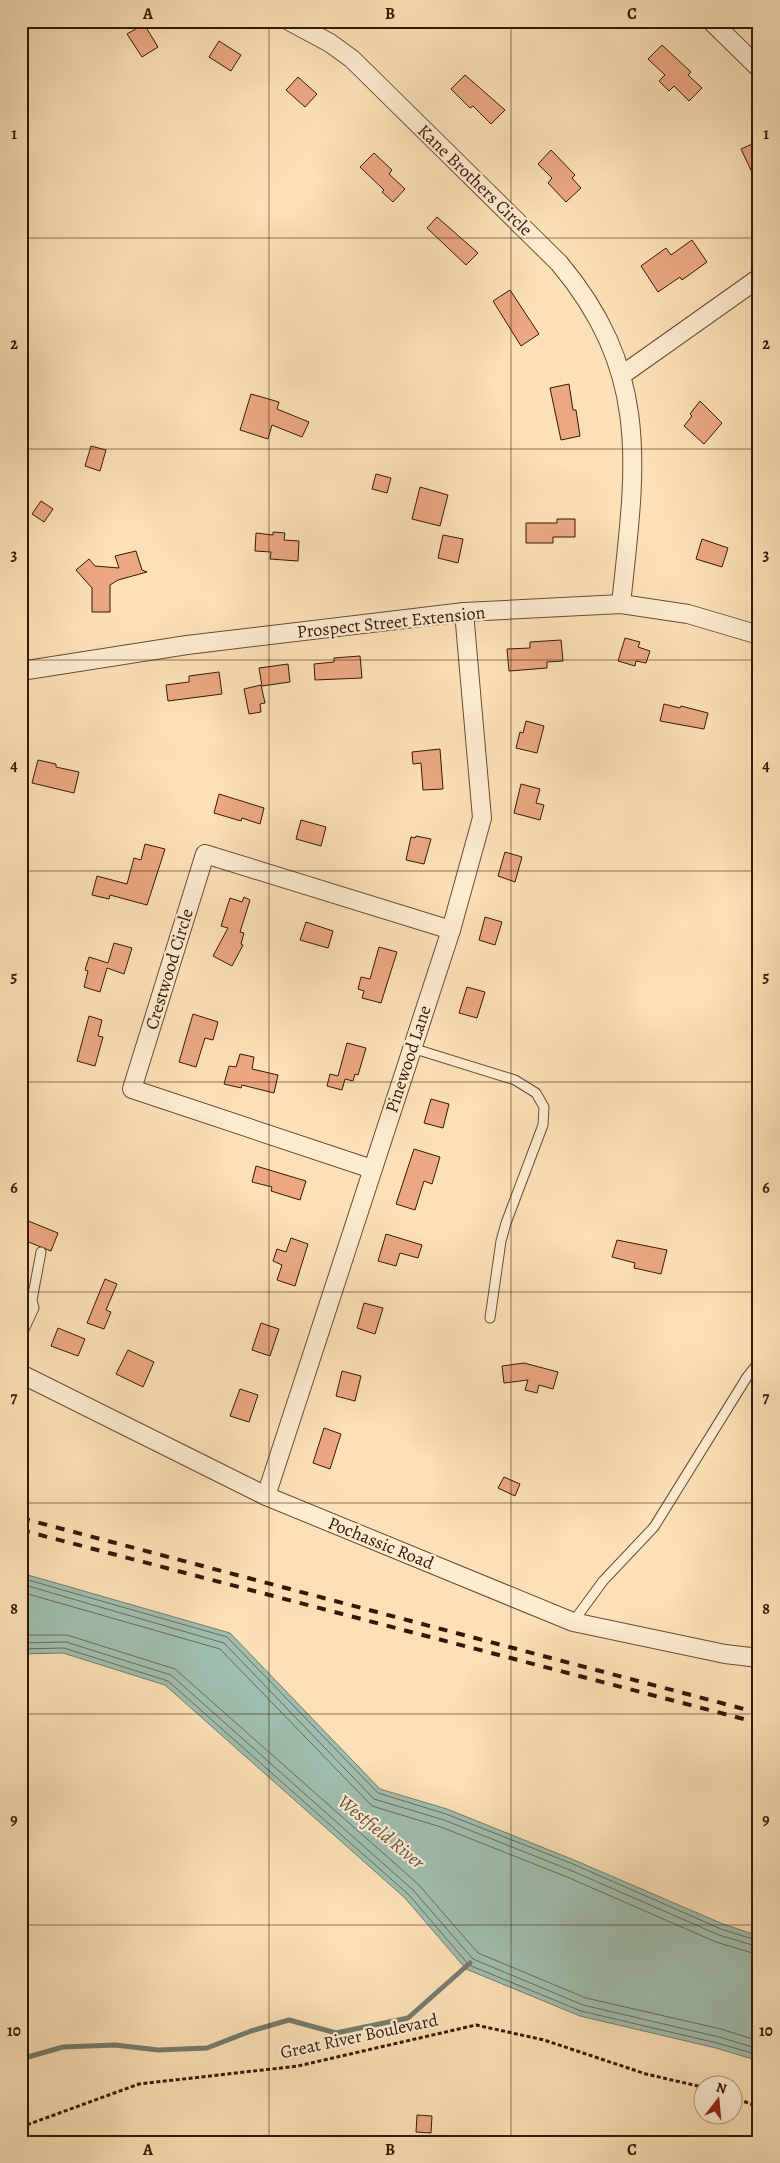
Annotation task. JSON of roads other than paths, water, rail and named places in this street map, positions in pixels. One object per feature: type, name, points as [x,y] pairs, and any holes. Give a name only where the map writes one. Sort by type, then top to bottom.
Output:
[{"type":"street","name":"Kane Brothers Circle","points":[[289,21],[330,43],[352,59],[559,264],[575,282],[601,326],[614,350],[622,375],[628,401],[633,456],[631,512],[621,604]]},
{"type":"street","points":[[711,21],[759,68]]},
{"type":"street","points":[[622,375],[759,278]]},
{"type":"street","name":"Prospect Street Extension","points":[[21,671],[186,645],[464,612],[621,604],[688,614],[759,635]]},
{"type":"street","name":"Pinewood Lane","points":[[266,1496],[452,930],[482,818],[464,612]]},
{"type":"street","name":"Crestwood Circle","points":[[372,1169],[132,1089],[205,854],[452,930]]},
{"type":"street","name":"Pochassic Road","points":[[21,1374],[266,1496],[573,1622],[725,1654],[759,1658]]},
{"type":"lane","points":[[412,1048],[515,1080],[536,1093],[544,1107],[543,1125],[501,1241],[490,1318]]},
{"type":"lane","points":[[21,1336],[34,1308],[32,1300],[41,1252]]},
{"type":"lane","points":[[573,1622],[603,1582],[654,1527],[747,1377],[759,1362]]},
{"type":"water","name":"Westfield River","points":[[21,1573],[230,1633],[380,1789],[447,1809],[574,1860],[723,1924],[759,1936],[759,2061],[716,2048],[580,2016],[466,1969],[405,1898],[165,1685],[63,1653],[21,1654]]},
{"type":"waterway","points":[[21,2059],[63,2047],[115,2045],[158,2050],[207,2048],[251,2031],[289,2020],[336,2033],[408,2018],[470,1963]]},
{"type":"railway","points":[[21,1518],[759,1713]]},
{"type":"railway","points":[[21,1530],[759,1723]]}]
